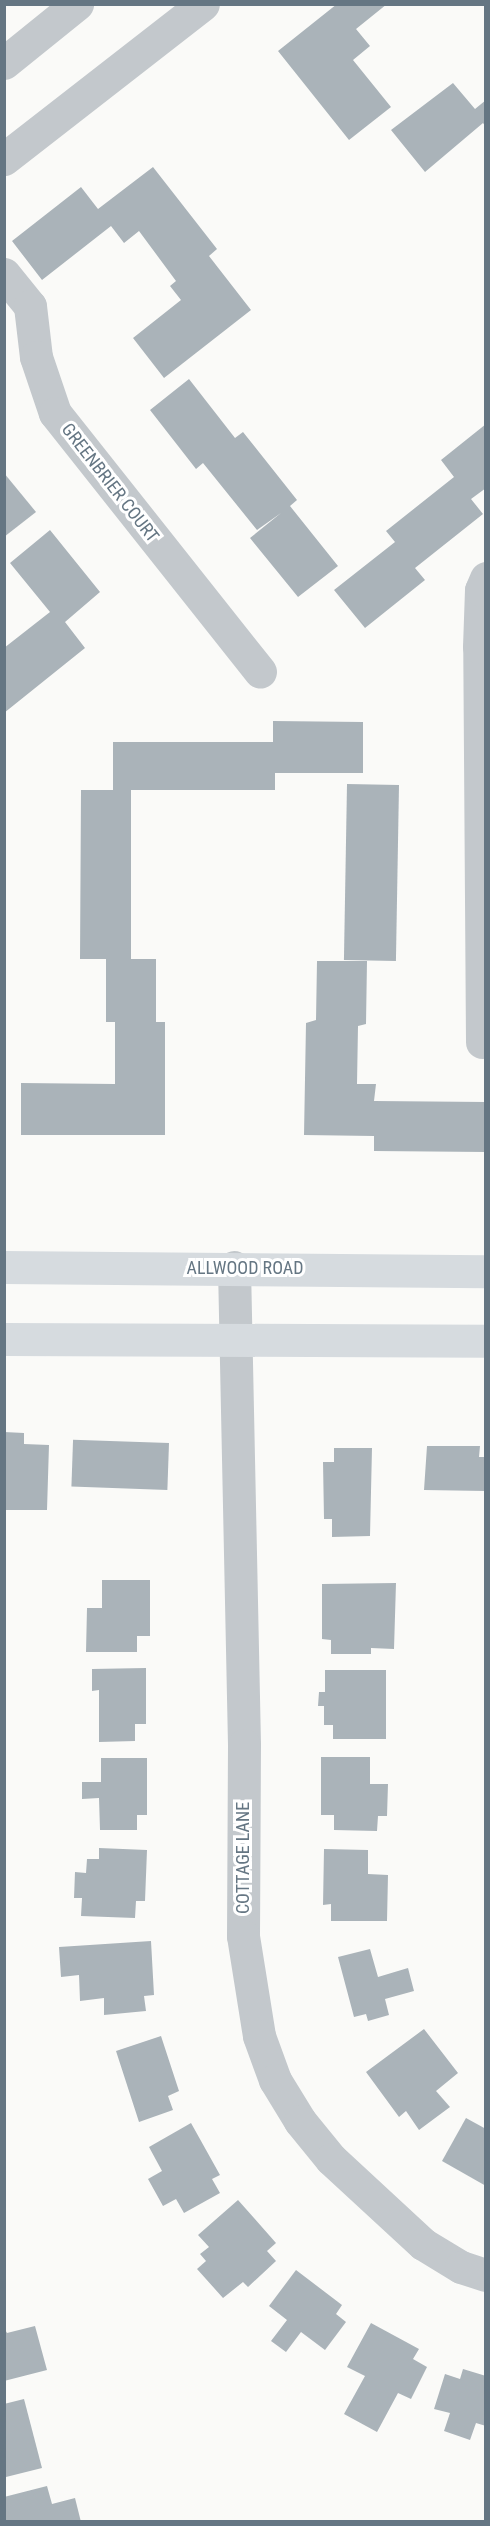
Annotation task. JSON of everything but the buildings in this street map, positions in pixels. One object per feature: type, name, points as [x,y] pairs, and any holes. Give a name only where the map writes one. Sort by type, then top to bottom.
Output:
[{"type":"main road","name":"ALLWOOD ROAD","points":[[4,1267],[234,1267],[486,1271]]},
{"type":"main road","points":[[4,1339],[486,1341]]},
{"type":"street","points":[[4,63],[77,4]]},
{"type":"street","points":[[4,159],[203,4]]},
{"type":"street","name":"GREENBRIER COURT","points":[[4,274],[30,306],[36,357],[56,413],[260,672]]},
{"type":"street","points":[[482,1042],[479,647],[481,590],[486,578]]},
{"type":"street","name":"COTTAGE LANE","points":[[234,1267],[244,1733],[243,1936],[259,2036],[275,2080],[300,2121],[331,2159],[423,2244],[461,2267],[486,2275]]}]
